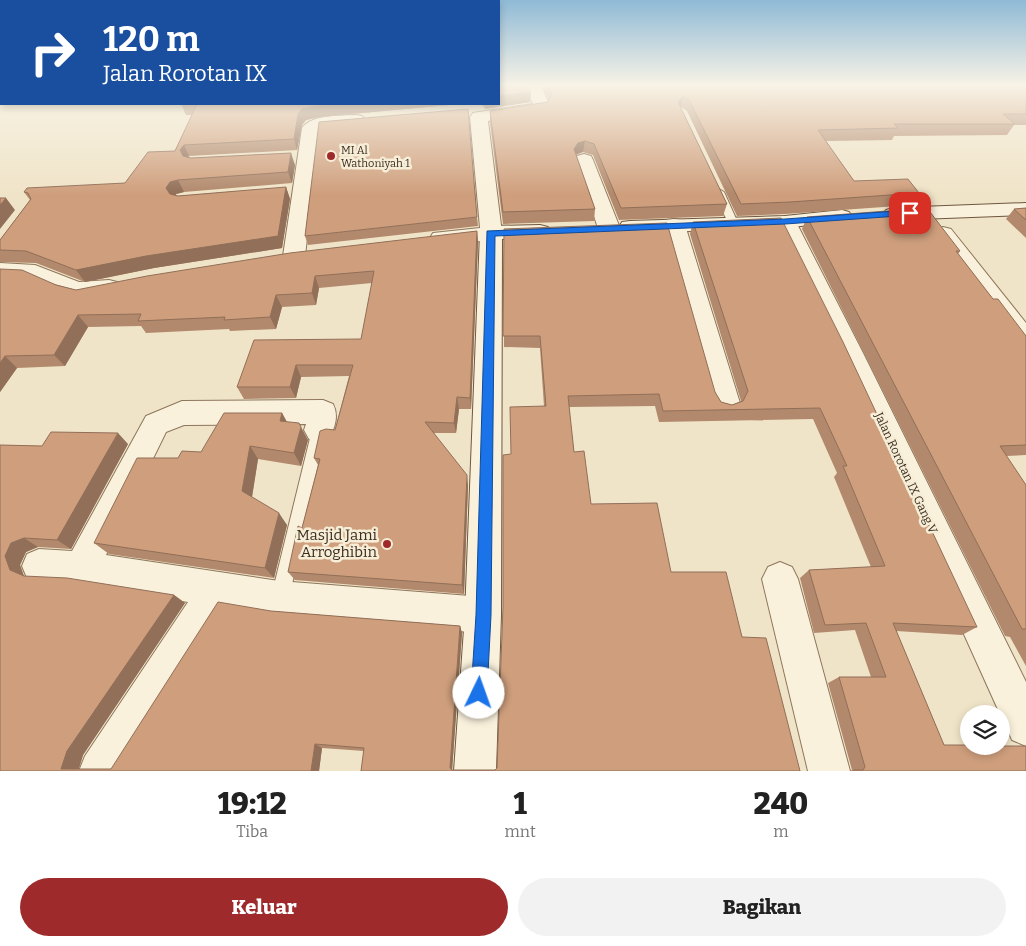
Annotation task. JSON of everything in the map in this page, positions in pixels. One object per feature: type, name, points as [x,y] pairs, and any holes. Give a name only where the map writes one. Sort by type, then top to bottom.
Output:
[{"type":"street","points":[[294,256],[293,191],[298,157],[312,126],[347,122]]},
{"type":"street","points":[[472,122],[490,233],[483,615],[475,771]]},
{"type":"street","points":[[584,160],[586,229]]},
{"type":"street","points":[[424,240],[490,233],[733,222],[785,222],[926,212],[1026,210]]},
{"type":"street","points":[[926,212],[1026,341]]},
{"type":"street","name":"Jalan Rorotan IX Gang V","points":[[785,222],[850,354],[1026,726]]},
{"type":"street","points":[[674,225],[726,404]]},
{"type":"street","points":[[0,271],[35,273],[79,291],[92,291],[128,284]]},
{"type":"street","points":[[81,568],[156,424],[182,414],[323,412],[319,430]]},
{"type":"street","points":[[39,566],[81,568],[279,599],[483,615]]},
{"type":"street","points":[[780,580],[828,771]]},
{"type":"street","points":[[100,771],[217,590]]},
{"type":"lane","points":[[713,180],[733,222]]},
{"type":"lane","points":[[279,599],[319,430]]},
{"type":"building","points":[[189,122],[297,122],[294,139],[184,145],[180,150],[183,156],[191,158],[291,153],[288,172],[178,180],[170,182],[166,188],[170,194],[178,196],[286,187],[278,236],[146,256],[76,270],[26,251],[0,250],[0,240],[31,199],[28,193],[24,192],[27,188],[125,183],[148,152],[175,151]]},
{"type":"building","points":[[319,122],[469,122],[477,217],[305,236]]},
{"type":"building","points":[[491,122],[688,122],[727,204],[621,208],[594,144],[585,141],[578,143],[574,149],[595,209],[503,212]]},
{"type":"building","points":[[700,122],[1013,122],[1015,124],[894,124],[898,128],[818,130],[854,181],[908,179],[919,193],[741,204]]},
{"type":"building","points":[[0,198],[6,198],[0,205]]},
{"type":"building","points":[[927,208],[960,251],[956,251],[993,299],[998,299],[1026,336],[1026,445],[1000,446],[1026,485],[1026,629],[1022,629],[807,217]]},
{"type":"building","points":[[1026,208],[1026,220],[1014,209]]},
{"type":"building","points":[[781,218],[843,342],[977,627],[893,623],[944,745],[960,745],[960,755],[1010,755],[1010,746],[1026,746],[1026,771],[854,771],[863,770],[865,767],[839,677],[886,677],[866,623],[825,625],[809,570],[885,566],[843,466],[847,466],[820,408],[663,411],[659,394],[568,396],[574,452],[584,451],[591,504],[657,503],[671,572],[726,572],[742,637],[766,638],[800,771],[361,771],[364,748],[315,744],[311,771],[0,771],[0,445],[42,446],[51,432],[118,433],[57,540],[24,538],[11,543],[5,556],[10,570],[24,576],[67,578],[174,595],[67,751],[61,769],[111,769],[218,602],[271,611],[460,626],[450,768],[452,770],[495,770],[497,768],[503,607],[503,455],[511,454],[510,407],[546,406],[540,336],[503,336],[504,229],[667,223],[715,392],[721,402],[732,405],[743,401],[748,391],[693,222]]},
{"type":"building","points":[[477,231],[470,398],[457,397],[454,423],[425,422],[467,475],[462,585],[288,572],[298,526],[302,528],[320,459],[314,458],[320,431],[326,429],[335,430],[353,365],[296,365],[290,387],[237,387],[254,340],[361,339],[374,271],[315,276],[312,293],[276,295],[270,317],[224,320],[225,317],[138,321],[141,314],[78,315],[54,355],[5,356],[0,363],[0,269],[22,270],[56,285],[76,290],[147,276],[290,253]]},
{"type":"building","points":[[224,413],[282,413],[280,421],[299,423],[301,427],[294,453],[250,446],[242,491],[279,513],[265,568],[94,543],[137,458],[178,458],[182,451],[201,452]]},
{"type":"place","name":"MI Al Wathoniyah 1","points":[[331,156]]},
{"type":"place","name":"Masjid Jami Arroghibin","points":[[387,544]]},
{"type":"route","points":[[479,693],[483,615],[490,233],[733,222],[785,222],[910,213]]}]
